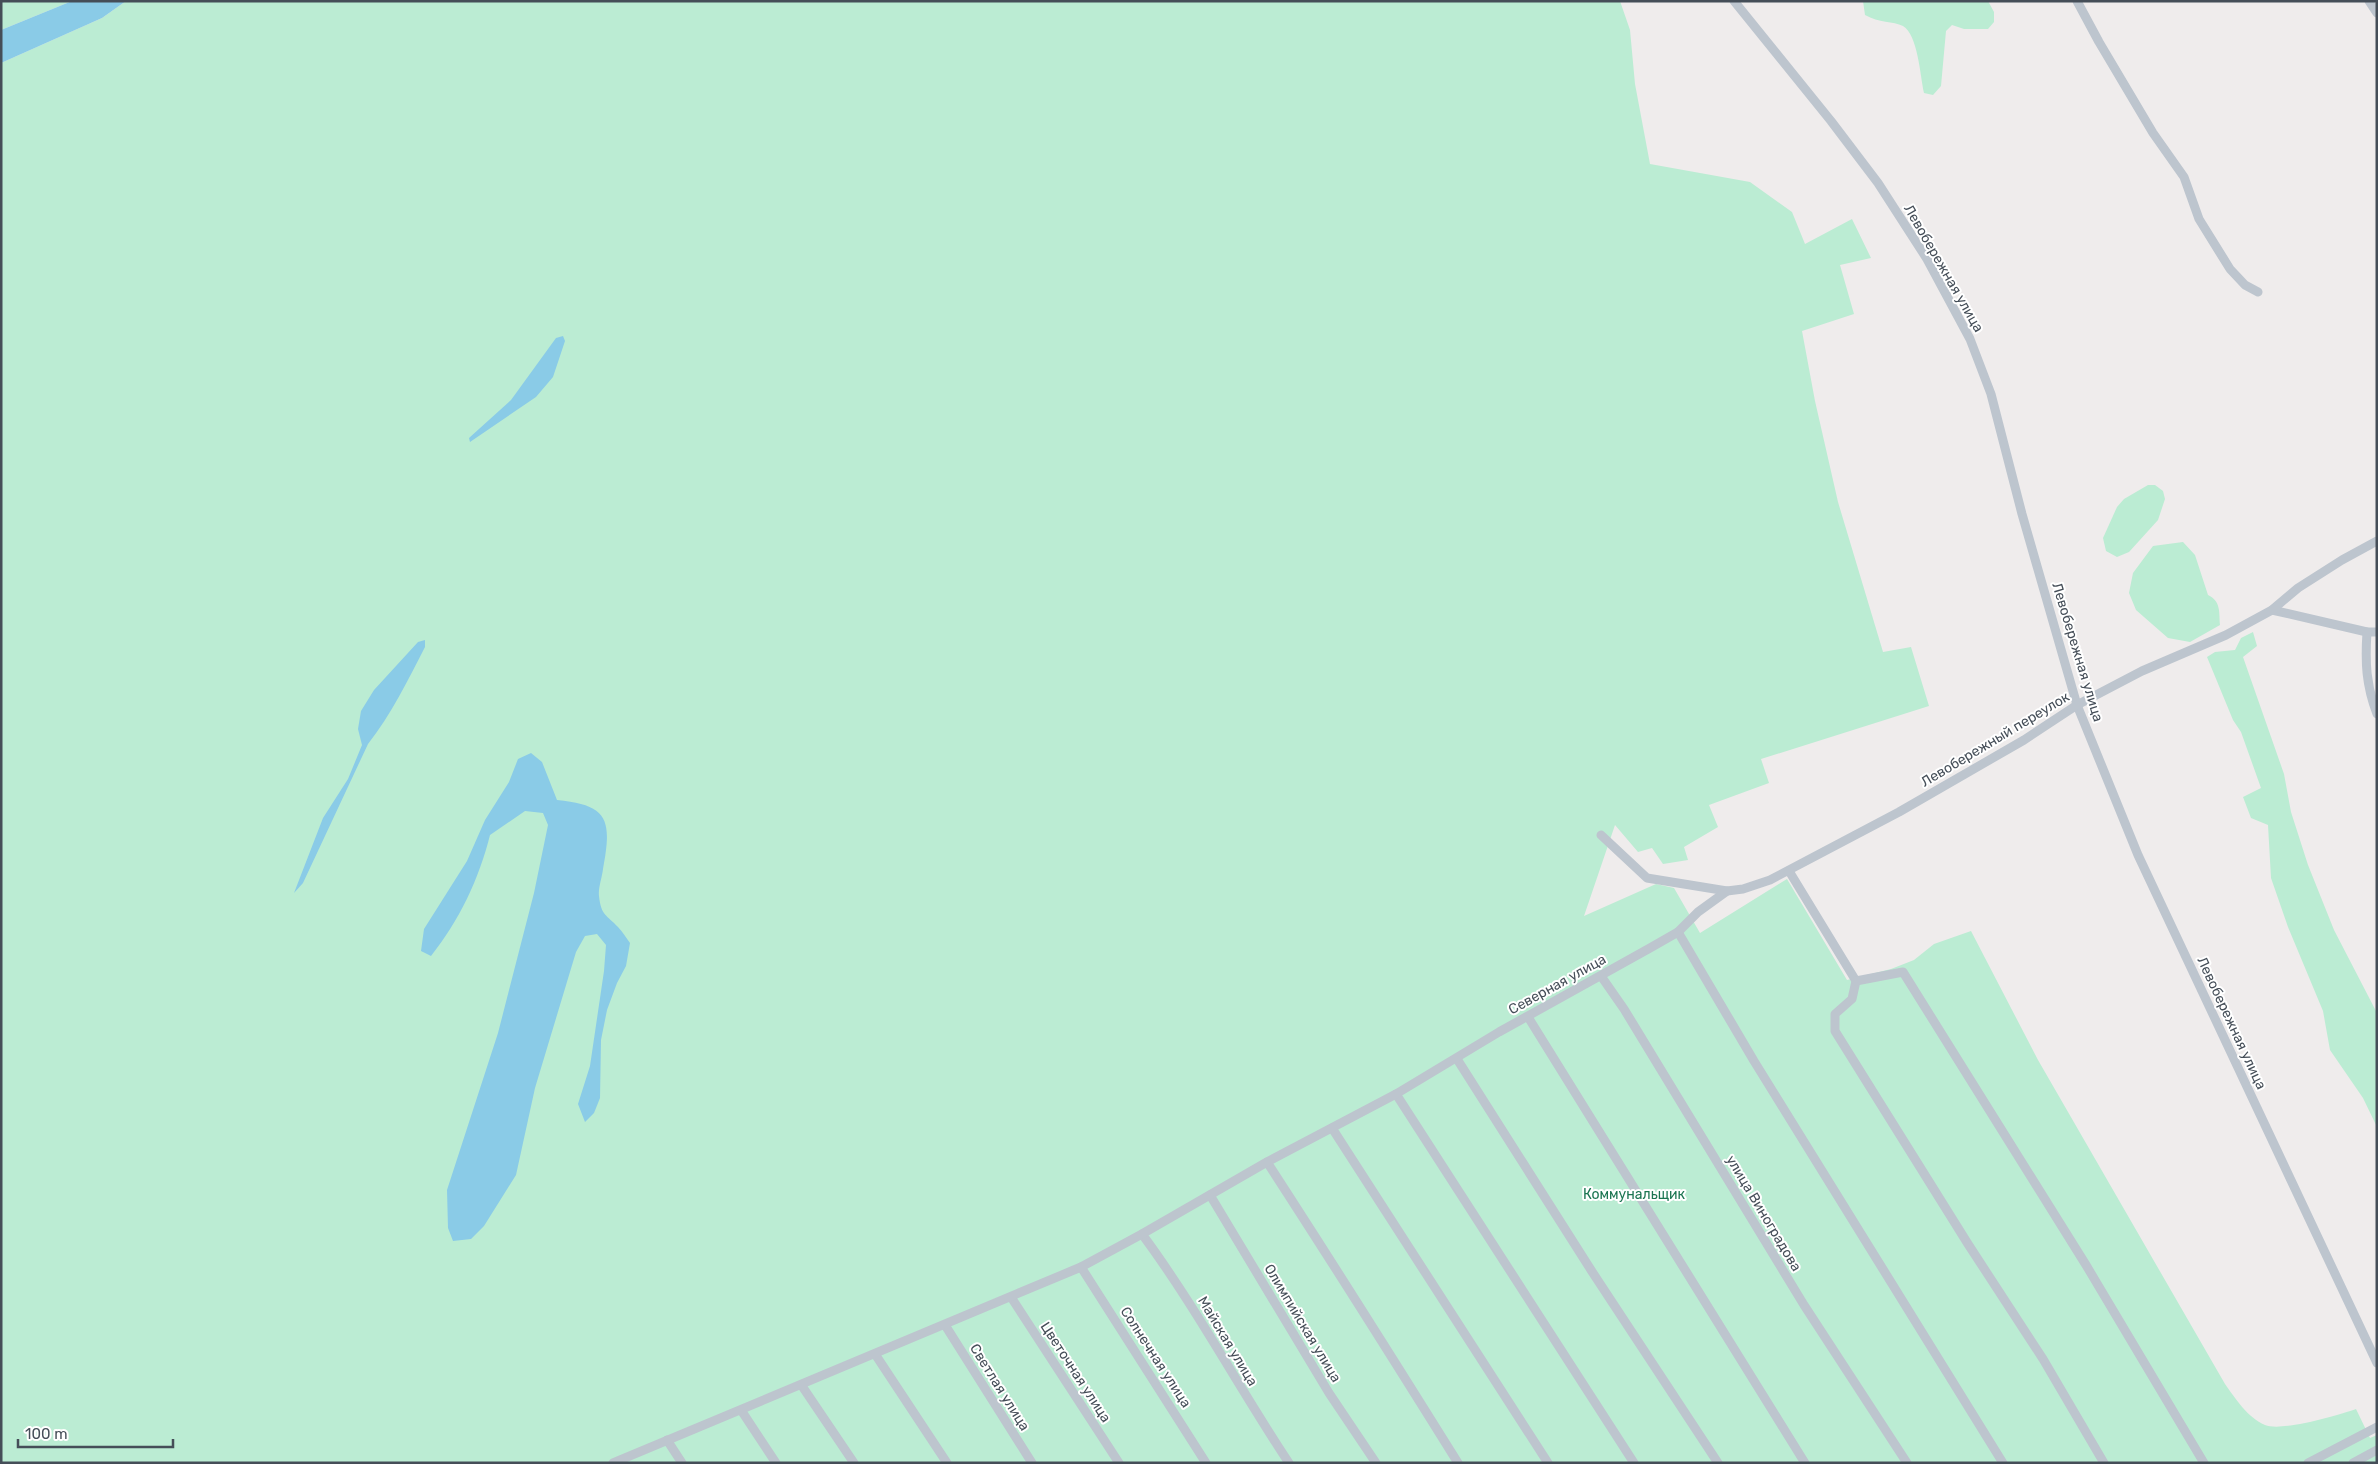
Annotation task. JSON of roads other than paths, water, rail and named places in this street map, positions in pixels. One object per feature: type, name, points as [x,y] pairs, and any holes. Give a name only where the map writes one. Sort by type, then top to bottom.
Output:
[{"type":"street","name":"Левобережная улица","points":[[1734,1],[1831,120],[1878,183],[1927,260],[1970,338],[1991,394],[2022,514],[2077,704],[2138,855],[2377,1363]]},
{"type":"street","points":[[2077,1],[2098,42],[2153,133],[2184,177],[2199,219],[2211,239],[2236,277],[2245,285],[2258,292]]},
{"type":"street","points":[[2369,1],[2377,13]]},
{"type":"street","name":"Левобережный переулок","points":[[1727,891],[1743,889],[1789,871],[1857,836],[2016,745],[2077,704],[2142,671],[2226,635],[2272,610],[2298,588],[2342,560],[2377,541]]},
{"type":"street","points":[[2272,610],[2372,632],[2365,664],[2370,695],[2377,714]]},
{"type":"street","points":[[1601,835],[1647,878],[1727,891]]},
{"type":"street","points":[[1789,871],[1856,981],[1852,999],[1835,1014],[1835,1031],[1968,1244],[2043,1359],[2104,1463]]},
{"type":"street","name":"Северная улица","points":[[613,1463],[802,1386],[1081,1267],[1267,1162],[1396,1094],[1499,1032],[1678,932],[1727,891]]},
{"type":"street","points":[[1678,932],[1754,1061],[2003,1463]]},
{"type":"street","points":[[1856,981],[1904,972],[2086,1265],[2204,1463]]},
{"type":"street","name":"улица Виноградова","points":[[1601,976],[1624,1009],[1804,1304],[1907,1463]]},
{"type":"street","points":[[1528,1016],[1805,1463]]},
{"type":"street","points":[[1457,1059],[1591,1270],[1718,1463]]},
{"type":"street","points":[[1396,1094],[1634,1463]]},
{"type":"street","points":[[1332,1128],[1548,1463]]},
{"type":"street","points":[[1267,1162],[1342,1276],[1373,1331],[1458,1463]]},
{"type":"street","name":"Олимпийская улица","points":[[1210,1195],[1329,1393],[1376,1463]]},
{"type":"street","name":"Майская улица","points":[[1142,1234],[1174,1279],[1289,1463]]},
{"type":"street","name":"Солнечная улица","points":[[1081,1267],[1206,1463]]},
{"type":"street","name":"Цветочная улица","points":[[1011,1297],[1119,1463]]},
{"type":"street","name":"Светлая улица","points":[[945,1325],[1032,1463]]},
{"type":"street","points":[[875,1354],[947,1463]]},
{"type":"street","points":[[802,1386],[854,1463]]},
{"type":"street","points":[[741,1410],[776,1463]]},
{"type":"street","points":[[2308,1463],[2377,1428]]},
{"type":"street","points":[[667,1440],[682,1463]]},
{"type":"street","points":[[2353,1463],[2377,1450]]},
{"type":"water","points":[[72,1],[126,1],[102,18],[1,63],[1,30]]},
{"type":"water","points":[[563,336],[565,341],[553,377],[536,397],[470,442],[469,438],[511,400],[556,338]]},
{"type":"water","points":[[425,640],[425,647],[399,697],[368,744],[303,883],[294,893],[323,818],[348,779],[362,745],[358,729],[361,711],[374,690],[418,642]]},
{"type":"water","points":[[531,753],[542,762],[557,800],[587,806],[597,811],[603,818],[607,838],[599,890],[601,908],[630,943],[626,966],[617,983],[607,1010],[601,1040],[600,1098],[594,1113],[585,1122],[578,1104],[590,1066],[604,971],[606,945],[597,934],[585,936],[576,952],[535,1088],[516,1175],[484,1226],[471,1239],[453,1241],[448,1228],[447,1190],[498,1033],[534,893],[548,825],[543,813],[525,811],[490,835],[480,868],[467,899],[450,929],[431,956],[421,951],[424,929],[467,861],[485,820],[509,782],[518,759]]},
{"type":"park label","name":"Коммунальщик","points":[[1634,1194]]}]
